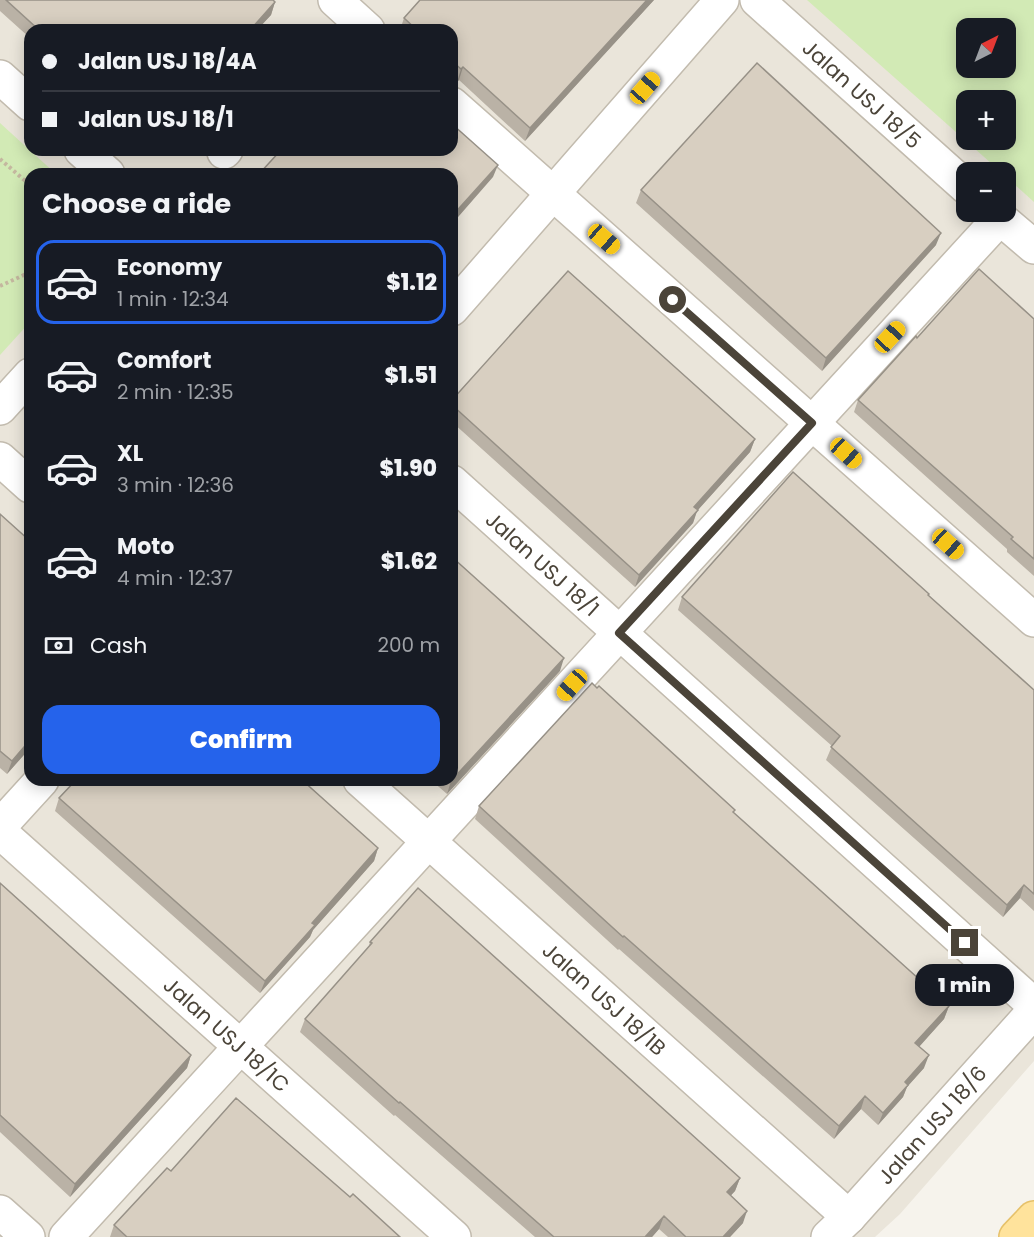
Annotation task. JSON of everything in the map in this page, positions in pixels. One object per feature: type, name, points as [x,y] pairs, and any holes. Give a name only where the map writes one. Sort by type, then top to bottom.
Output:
[{"type":"main road","points":[[1016,1237],[1034,1218]]},
{"type":"street","points":[[458,302],[722,0]]},
{"type":"street","name":"Jalan USJ 18/5","points":[[757,0],[956,178]]},
{"type":"street","points":[[0,77],[24,99]]},
{"type":"street","points":[[458,109],[1034,620]]},
{"type":"street","points":[[88,156],[101,168]]},
{"type":"street","points":[[66,1237],[812,423],[989,222]]},
{"type":"street","points":[[1005,222],[1034,247]]},
{"type":"street","points":[[0,408],[24,382]]},
{"type":"street","points":[[0,459],[24,481]]},
{"type":"street","name":"Jalan USJ 18/1","points":[[458,487],[1034,1005]]},
{"type":"street","points":[[0,826],[37,786]]},
{"type":"street","name":"Jalan USJ 18/1B","points":[[367,786],[429,841],[839,1227]]},
{"type":"street","name":"Jalan USJ 18/1C","points":[[0,832],[454,1237]]},
{"type":"street","name":"Jalan USJ 18/6","points":[[839,1227],[1034,1011]]},
{"type":"street","points":[[0,1212],[28,1237]]},
{"type":"path","points":[[0,159],[24,180]]},
{"type":"path","points":[[0,286],[24,275]]},
{"type":"shaded area","points":[[0,0],[1034,0],[1034,1061],[900,1214],[875,1237],[0,1237]]},
{"type":"green space","points":[[807,0],[1034,0],[1034,202],[1016,186],[1016,162],[990,162],[976,150],[1016,150],[1016,90],[956,90],[956,132]]},
{"type":"green space","points":[[0,123],[24,145],[24,156],[36,156],[49,168],[24,168],[24,329],[0,355]]},
{"type":"building","points":[[6,0],[273,0],[275,2],[255,24],[32,24]]},
{"type":"building","points":[[420,0],[647,0],[530,128],[463,67],[461,69],[458,66],[458,24],[410,24],[404,18]]},
{"type":"building","points":[[757,63],[941,233],[826,358],[641,190]]},
{"type":"building","points":[[458,129],[498,165],[458,209],[458,168],[264,168],[276,156],[458,156]]},
{"type":"building","points":[[979,269],[1034,319],[1034,559],[1011,539],[1013,537],[858,400]]},
{"type":"building","points":[[568,271],[755,439],[694,507],[698,510],[639,575],[458,410],[458,393]]},
{"type":"building","points":[[793,472],[1034,690],[1034,894],[1024,885],[1007,905],[831,747],[840,736],[682,597]]},
{"type":"building","points":[[0,514],[24,536],[24,747],[12,761],[0,751]]},
{"type":"building","points":[[458,562],[564,658],[458,773]]},
{"type":"building","points":[[592,683],[597,688],[599,686],[735,810],[733,812],[949,1006],[915,1043],[929,1055],[905,1082],[908,1085],[883,1113],[865,1096],[839,1126],[623,937],[479,806]]},
{"type":"building","points":[[70,786],[309,786],[378,848],[312,923],[315,925],[265,981],[59,798]]},
{"type":"building","points":[[0,883],[191,1055],[75,1184],[0,1115]]},
{"type":"building","points":[[418,888],[740,1178],[727,1192],[747,1211],[723,1237],[686,1237],[664,1216],[645,1237],[554,1237],[305,1019]]},
{"type":"building","points":[[236,1098],[350,1197],[353,1194],[400,1237],[127,1237],[114,1225],[167,1168],[171,1171]]},
{"type":"route","points":[[673,300],[812,423],[619,633],[965,943]]}]
